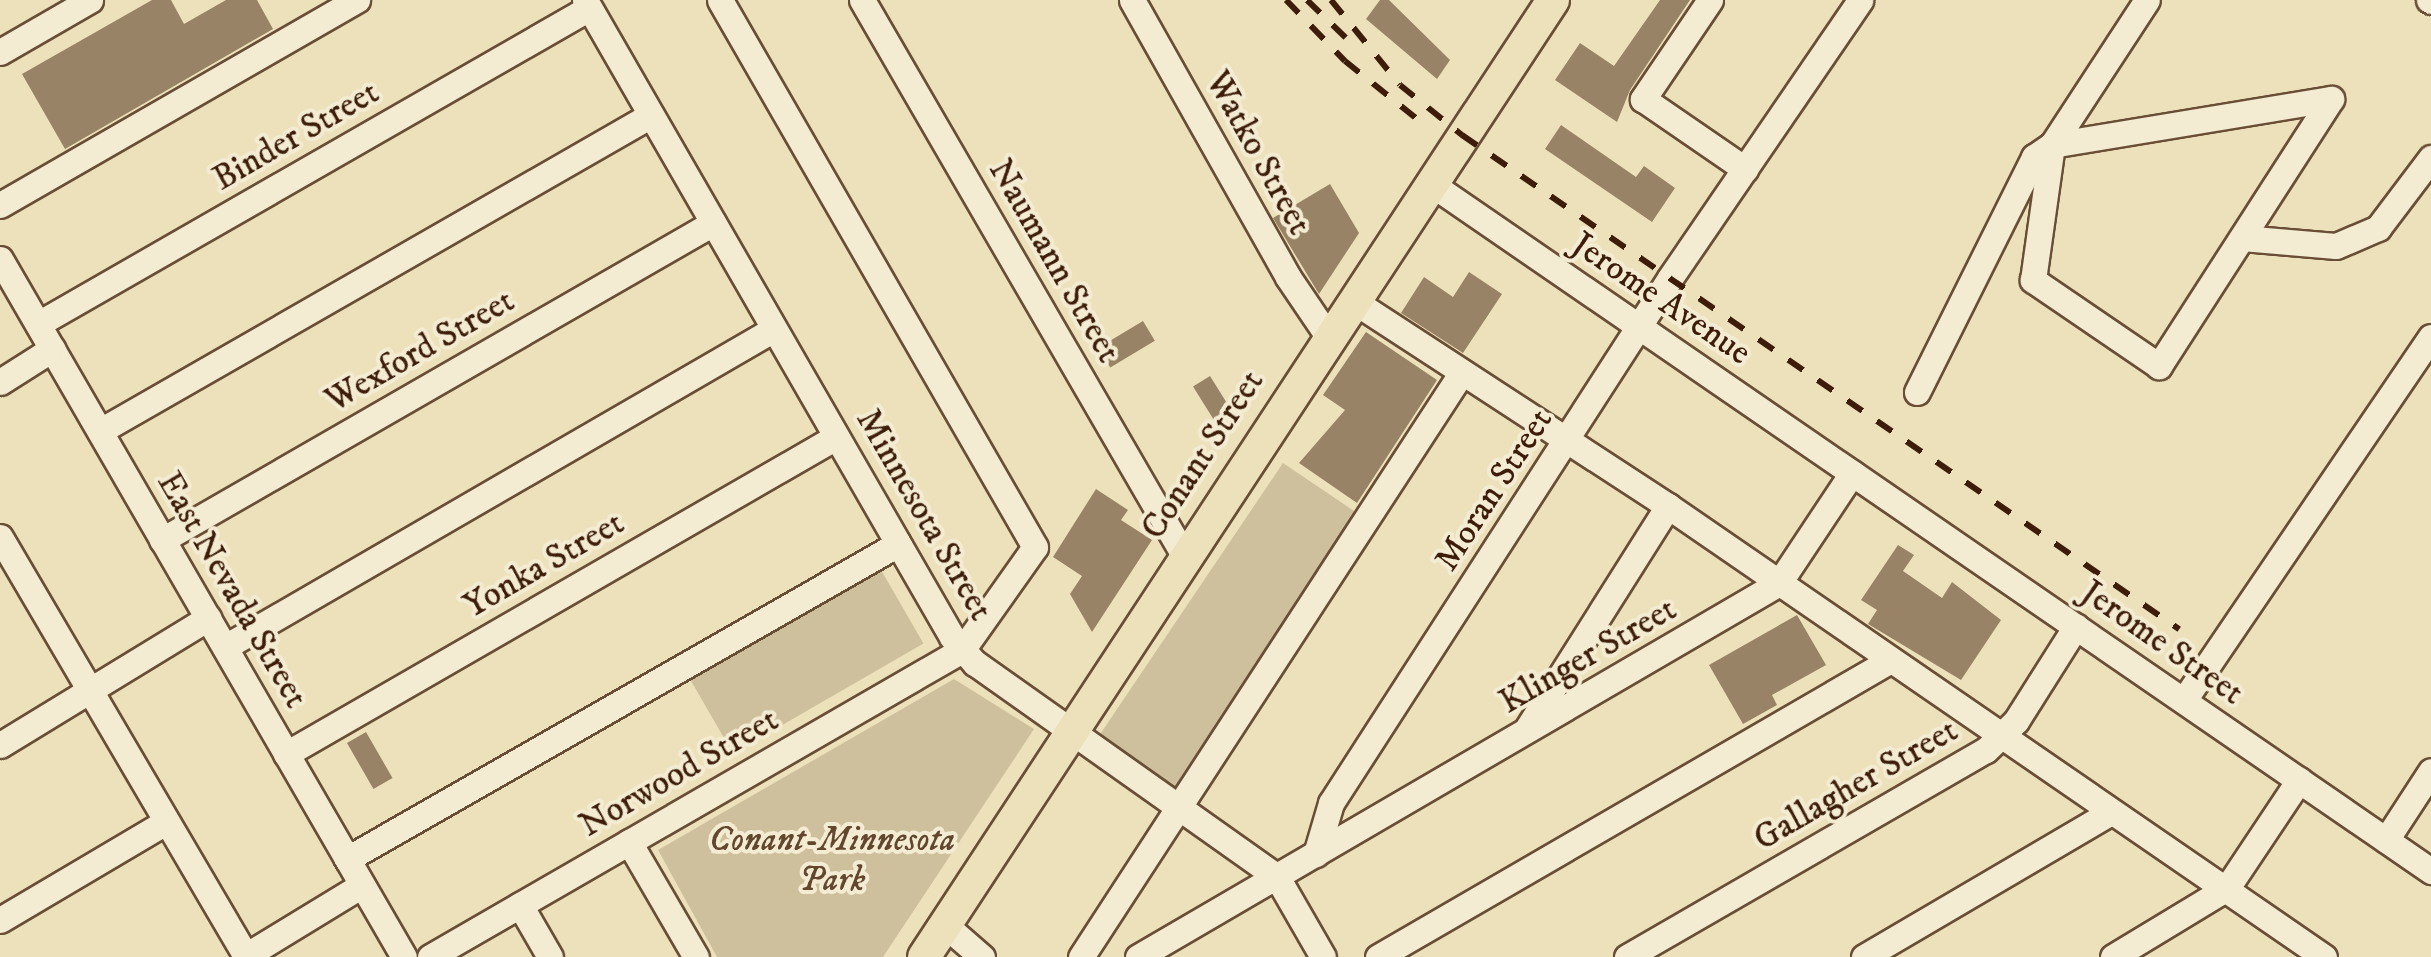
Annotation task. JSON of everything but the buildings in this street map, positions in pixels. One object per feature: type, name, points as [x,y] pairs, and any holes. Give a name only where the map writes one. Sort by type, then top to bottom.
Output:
[{"type":"main road","name":"Conant Street","points":[[924,957],[1328,336],[1553,0]]},
{"type":"street","points":[[0,52],[90,0]]},
{"type":"street","points":[[0,205],[357,0]]},
{"type":"street","points":[[720,0],[1035,547],[962,650]]},
{"type":"street","name":"Naumann Street","points":[[862,0],[1185,557]]},
{"type":"street","name":"Watko Street","points":[[1132,0],[1288,277],[1328,336]]},
{"type":"street","points":[[1710,0],[1642,99],[1745,168]]},
{"type":"street","name":"Moran Street","points":[[1316,854],[1332,803],[1640,327],[1860,0]]},
{"type":"street","points":[[1917,392],[2034,156],[2052,146],[2331,99],[2159,366],[2033,280],[2052,146],[2147,0]]},
{"type":"street","name":"Minnesota Street","points":[[587,4],[962,650],[1276,877],[1323,957]]},
{"type":"street","name":"Binder Street","points":[[38,324],[587,4]]},
{"type":"street","points":[[100,432],[651,115]]},
{"type":"street","points":[[2242,238],[2336,246],[2378,228],[2431,158]]},
{"type":"street","name":"Jerome Avenue","points":[[1430,183],[1852,473]]},
{"type":"street","name":"Wexford Street","points":[[162,540],[713,223]]},
{"type":"street","name":"East Nevada Street","points":[[0,259],[404,957]]},
{"type":"street","points":[[1352,300],[1668,506],[2000,739],[2227,888],[2324,957]]},
{"type":"street","points":[[224,647],[774,329]]},
{"type":"street","points":[[2184,700],[2431,337]]},
{"type":"street","points":[[0,382],[52,349]]},
{"type":"street","points":[[1081,957],[1462,372]]},
{"type":"street","name":"Yonka Street","points":[[286,754],[836,437]]},
{"type":"street","name":"Klinger Street","points":[[1316,854],[1779,583],[1852,473]]},
{"type":"street","name":"Jerome Street","points":[[1852,473],[2431,871]]},
{"type":"street","points":[[1524,734],[1668,506]]},
{"type":"street","points":[[347,859],[898,544]]},
{"type":"street","points":[[3,551],[245,957],[362,885]]},
{"type":"street","points":[[0,745],[208,618]]},
{"type":"street","name":"Gallagher Street","points":[[1627,957],[2000,739],[2076,626]]},
{"type":"street","name":"Norwood Street","points":[[430,957],[962,650]]},
{"type":"street","points":[[1378,957],[1889,660]]},
{"type":"street","points":[[2386,840],[2431,771]]},
{"type":"street","points":[[2113,957],[2227,888],[2299,780]]},
{"type":"street","points":[[1864,957],[2111,812]]},
{"type":"street","points":[[0,920],[166,822]]},
{"type":"street","points":[[629,842],[696,957]]},
{"type":"street","points":[[1138,957],[1316,854]]},
{"type":"street","points":[[520,905],[550,957]]},
{"type":"street","points":[[945,925],[982,957]]},
{"type":"green space","points":[[1283,463],[1365,518],[1179,794],[1097,738]]},
{"type":"green space","name":"Conant-Minnesota Park","points":[[877,563],[924,644],[733,754],[686,673]]},
{"type":"green space","name":"Conant-Minnesota Park","points":[[954,679],[1034,729],[883,957],[717,957],[658,850]]},
{"type":"railway","points":[[1286,0],[1345,61],[1427,127]]},
{"type":"railway","points":[[1307,0],[1346,38]]},
{"type":"railway","points":[[1331,0],[1400,85],[1462,135],[2179,629]]}]
